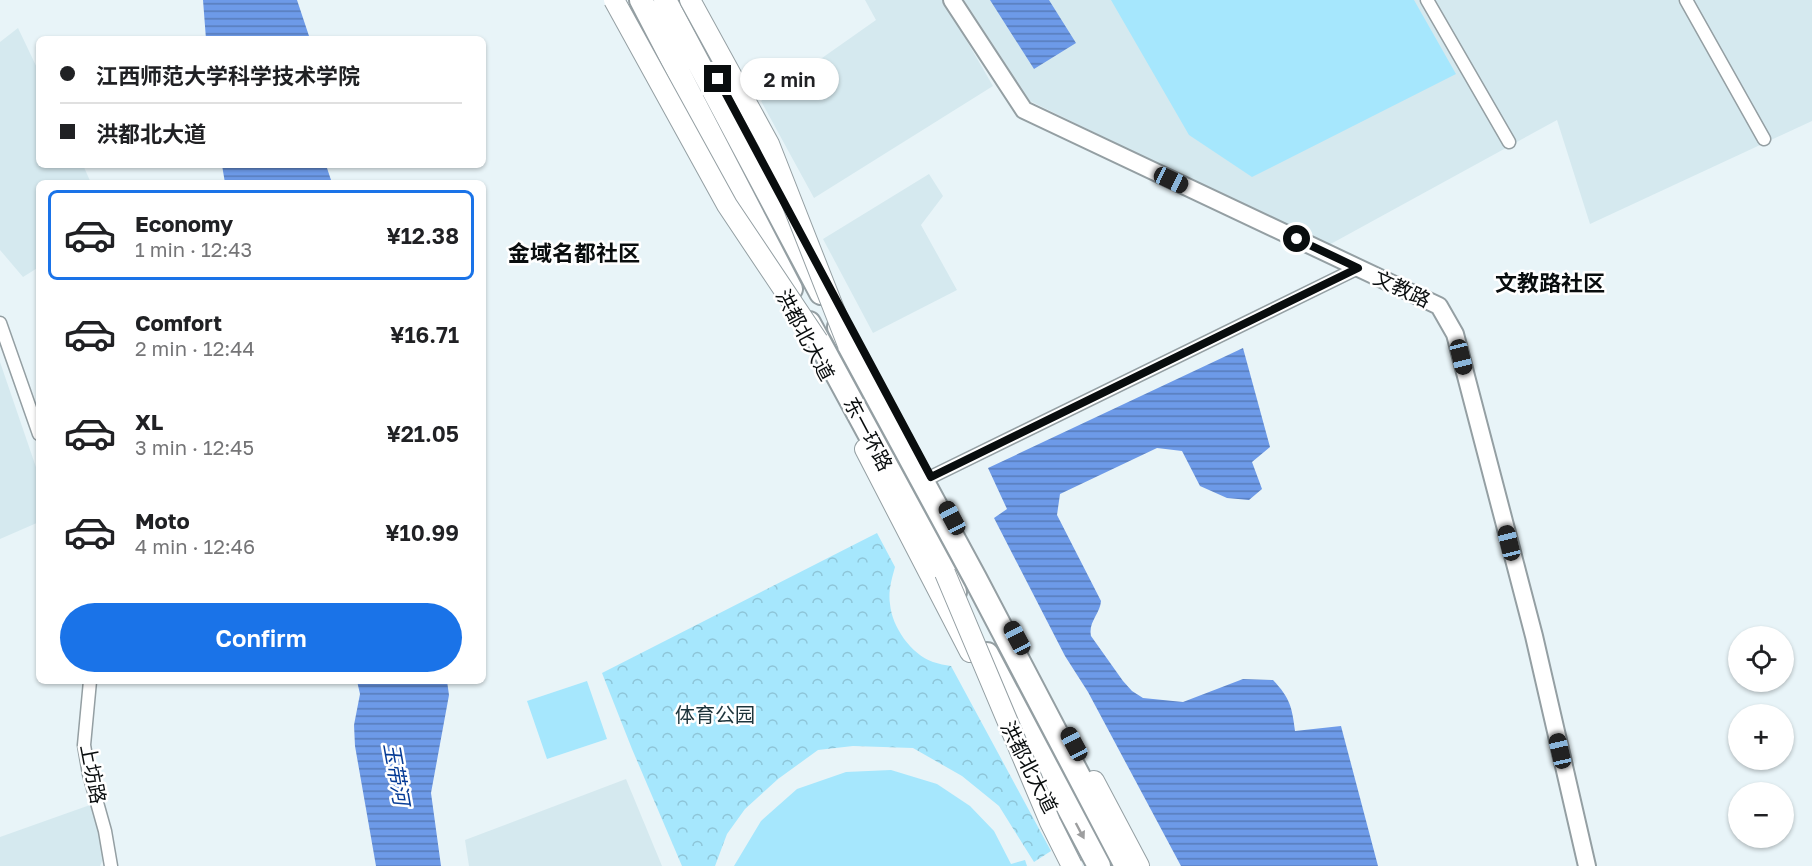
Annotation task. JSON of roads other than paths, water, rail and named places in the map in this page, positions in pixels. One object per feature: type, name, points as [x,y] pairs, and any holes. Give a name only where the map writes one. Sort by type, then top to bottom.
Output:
[{"type":"highway","name":"东一环路","points":[[641,0],[818,341],[945,573],[1099,866]]},
{"type":"highway","name":"东一环路","points":[[664,0],[975,578],[1126,866]]},
{"type":"main road","points":[[614,0],[727,205],[818,341]]},
{"type":"main road","name":"洪都北大道","points":[[624,0],[833,387],[1080,866]]},
{"type":"main road","points":[[675,0],[1139,866]]},
{"type":"main road","points":[[690,0],[769,144],[848,345]]},
{"type":"main road","points":[[945,573],[1050,822],[1072,866]]},
{"type":"street","name":"文教路","points":[[952,0],[1024,110],[1439,306],[1455,334],[1534,636],[1587,866]]},
{"type":"street","points":[[1428,0],[1509,142]]},
{"type":"street","points":[[1686,0],[1764,139]]},
{"type":"street","points":[[931,477],[1358,268]]},
{"type":"street","points":[[0,323],[36,426]]},
{"type":"street","name":"上坊路","points":[[90,684],[84,745],[111,866]]},
{"type":"water","points":[[203,0],[297,0],[309,36],[206,36]]},
{"type":"water","points":[[990,0],[1049,0],[1076,43],[1034,69]]},
{"type":"water","points":[[222,168],[327,168],[331,180],[224,180]]},
{"type":"water","points":[[1243,348],[1270,447],[1252,462],[1262,489],[1249,500],[1227,498],[1200,486],[1182,451],[1157,448],[1060,494],[1057,515],[1101,601],[1091,626],[1091,636],[1132,691],[1143,698],[1183,702],[1243,679],[1273,680],[1289,703],[1295,731],[1341,726],[1378,866],[1181,866],[1088,692],[1065,656],[994,518],[1007,509],[988,468]]},
{"type":"water","name":"玉带河","points":[[358,684],[447,684],[449,695],[431,793],[441,866],[376,866],[355,746],[354,725],[360,694]]},
{"type":"district","name":"金域名都社区","points":[[574,253]]},
{"type":"district","name":"文教路社区","points":[[1550,283]]},
{"type":"park label","name":"体育公园","points":[[715,715]]}]
